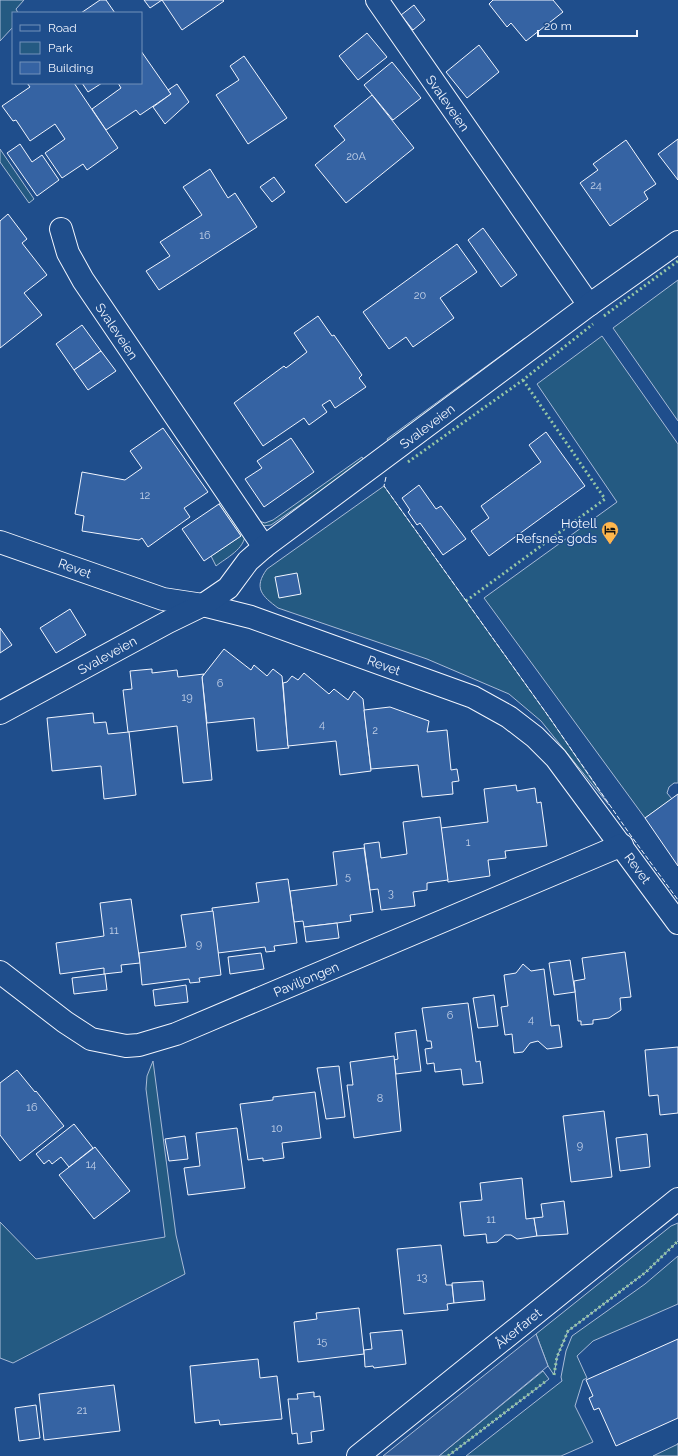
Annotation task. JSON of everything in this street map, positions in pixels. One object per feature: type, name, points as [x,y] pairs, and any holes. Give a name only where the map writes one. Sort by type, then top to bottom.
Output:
[{"type":"street","name":"Svaleveien","points":[[377,0],[589,305]]},
{"type":"street","name":"Svaleveien","points":[[61,229],[68,252],[83,280],[264,547]]},
{"type":"street","name":"Svaleveien","points":[[0,713],[168,622],[203,605],[228,588],[248,561],[264,547],[589,305],[678,242]]},
{"type":"street","name":"Revet","points":[[0,542],[163,599],[203,605],[251,617],[473,697],[509,717],[535,736],[556,758],[622,845],[678,923]]},
{"type":"street","name":"Paviljongen","points":[[0,972],[65,1022],[91,1039],[126,1046],[140,1045],[176,1034],[622,845]]},
{"type":"street","name":"Åkerfaret","points":[[358,1456],[678,1199]]},
{"type":"green space","points":[[0,0],[24,0],[16,9],[18,12],[12,12],[12,28],[0,41]]},
{"type":"green space","points":[[0,149],[34,199],[29,203],[0,162]]},
{"type":"green space","points":[[678,280],[678,421],[613,328]]},
{"type":"green space","name":"Hotell Refsnes gods","points":[[602,336],[678,444],[678,783],[674,783],[669,787],[667,793],[672,799],[645,818],[484,598],[617,502],[537,384]]},
{"type":"green space","points":[[525,338],[526,346],[390,444],[387,439]]},
{"type":"green space","points":[[362,457],[364,461],[271,525],[262,526],[259,521],[265,523],[273,520]]},
{"type":"green space","points":[[384,486],[549,717],[609,805],[541,721],[509,694],[427,659],[278,608],[268,600],[261,591],[261,581],[267,569]]},
{"type":"green space","points":[[221,502],[245,534],[242,544],[238,549],[216,566],[211,556],[241,536],[219,504]]},
{"type":"green space","points":[[153,1061],[176,1235],[185,1274],[13,1363],[0,1358],[0,1222],[36,1259],[165,1237],[146,1089],[147,1076]]},
{"type":"green space","points":[[678,1223],[678,1241],[646,1272],[568,1331],[557,1357],[554,1375],[548,1366],[536,1334],[671,1226]]},
{"type":"green space","points":[[678,1256],[678,1304],[593,1341],[577,1356],[587,1378],[583,1380],[575,1406],[593,1442],[561,1456],[466,1456],[562,1381],[561,1377],[566,1351],[572,1336],[645,1284]]},
{"type":"green space","points":[[543,1371],[549,1379],[448,1456],[439,1456]]},
{"type":"green space","points":[[678,1444],[678,1456],[653,1456]]},
{"type":"shaded area","points":[[536,1334],[548,1366],[439,1456],[383,1456]]},
{"type":"building","points":[[100,0],[106,0],[114,12],[82,12]]},
{"type":"building","points":[[144,0],[162,0],[150,8]]},
{"type":"building","points":[[162,0],[223,0],[224,1],[182,30]]},
{"type":"building","points":[[493,0],[553,0],[563,12],[526,41],[511,23],[507,27],[489,4]]},
{"type":"building","points":[[414,5],[425,20],[413,30],[401,15]]},
{"type":"building","points":[[367,33],[387,57],[358,80],[339,56]]},
{"type":"building","points":[[479,45],[499,72],[467,98],[446,72]]},
{"type":"building","points":[[142,52],[171,94],[140,115],[136,110],[106,130],[92,109],[121,88],[119,84],[142,84]]},
{"type":"building","points":[[244,56],[287,118],[248,144],[216,95],[239,80],[230,66]]},
{"type":"building","points":[[392,62],[421,98],[393,120],[364,85]]},
{"type":"building","points":[[28,84],[75,84],[118,148],[87,170],[83,164],[62,178],[45,153],[65,139],[55,124],[30,141],[16,120],[13,121],[2,106],[30,87]]},
{"type":"building","points":[[83,84],[100,84],[88,92]]},
{"type":"building","points":[[177,84],[189,102],[165,124],[153,107],[171,94],[168,90]]},
{"type":"building","points":[[372,95],[414,148],[346,203],[315,165],[345,140],[334,126]]},
{"type":"building","points":[[678,139],[678,180],[658,154]]},
{"type":"building","points":[[626,140],[656,184],[644,192],[648,199],[610,226],[580,183],[598,170],[593,164]]},
{"type":"building","points":[[20,144],[32,162],[42,155],[59,180],[37,196],[7,153]]},
{"type":"building","points":[[210,169],[228,198],[235,193],[257,227],[159,290],[146,271],[170,256],[160,242],[202,215],[183,187]]},
{"type":"building","points":[[274,177],[285,192],[272,202],[260,187]]},
{"type":"building","points":[[8,214],[27,239],[22,243],[47,275],[24,293],[42,315],[0,348],[0,221]]},
{"type":"building","points":[[483,228],[517,275],[501,287],[468,240]]},
{"type":"building","points":[[457,244],[477,272],[440,298],[454,318],[413,347],[406,337],[389,349],[363,312]]},
{"type":"building","points":[[318,316],[332,336],[334,335],[362,375],[359,378],[366,387],[335,408],[330,400],[322,405],[327,412],[309,425],[304,418],[263,446],[234,403],[284,366],[286,368],[307,352],[294,333]]},
{"type":"building","points":[[82,325],[101,351],[74,370],[56,344]]},
{"type":"building","points":[[101,351],[116,371],[88,390],[74,370]]},
{"type":"building","points":[[163,428],[208,492],[184,508],[190,517],[148,547],[142,538],[139,540],[82,531],[84,516],[75,514],[82,472],[125,480],[142,468],[130,451]]},
{"type":"building","points":[[546,432],[585,486],[489,556],[471,531],[489,518],[481,506],[541,462],[529,445]]},
{"type":"building","points":[[291,438],[314,472],[264,507],[245,479],[262,468],[257,461]]},
{"type":"building","points":[[419,485],[436,509],[441,506],[466,539],[443,555],[420,523],[417,525],[408,512],[410,510],[402,498]]},
{"type":"building","points":[[219,504],[241,536],[204,561],[182,529]]},
{"type":"building","points":[[297,573],[301,594],[279,598],[275,577]]},
{"type":"building","points":[[70,609],[86,635],[56,653],[40,628]]},
{"type":"building","points":[[0,628],[12,645],[0,653]]},
{"type":"building","points":[[224,649],[251,670],[254,665],[267,676],[273,669],[282,676],[289,748],[257,751],[254,718],[207,723],[202,677]]},
{"type":"building","points":[[152,669],[152,673],[177,670],[178,677],[204,674],[202,677],[212,780],[183,783],[177,726],[128,732],[123,690],[132,689],[130,671]]},
{"type":"building","points":[[304,673],[329,694],[334,689],[348,700],[354,691],[363,699],[371,771],[340,775],[336,741],[288,746],[283,683],[287,682],[292,676],[298,680]]},
{"type":"building","points":[[390,707],[429,721],[427,732],[447,730],[451,770],[457,769],[459,781],[452,782],[453,794],[422,797],[418,765],[371,769],[364,710]]},
{"type":"building","points":[[93,713],[94,723],[106,722],[108,734],[129,732],[136,795],[104,799],[101,766],[52,771],[47,718]]},
{"type":"building","points":[[516,785],[517,791],[535,788],[537,803],[541,802],[547,846],[505,851],[506,858],[488,860],[490,876],[448,882],[441,828],[488,822],[484,789]]},
{"type":"building","points":[[678,794],[678,866],[645,818]]},
{"type":"building","points":[[440,817],[448,880],[427,883],[427,890],[413,892],[415,906],[381,910],[378,889],[370,890],[364,844],[379,842],[381,858],[407,854],[403,822]]},
{"type":"building","points":[[364,848],[373,912],[350,915],[351,921],[337,923],[304,927],[303,921],[294,922],[290,891],[337,885],[333,852]]},
{"type":"building","points":[[288,879],[297,943],[274,946],[275,951],[266,952],[265,947],[218,953],[212,908],[259,902],[256,883]]},
{"type":"building","points":[[131,899],[140,963],[121,965],[122,972],[104,974],[104,968],[60,974],[56,943],[104,936],[100,903]]},
{"type":"building","points":[[213,911],[221,975],[199,978],[200,982],[190,983],[189,979],[142,985],[139,953],[186,947],[181,915]]},
{"type":"building","points":[[337,923],[339,938],[306,942],[304,927]]},
{"type":"building","points":[[625,952],[631,997],[620,998],[621,1010],[609,1018],[593,1020],[593,1024],[581,1025],[581,1021],[578,1021],[574,981],[585,979],[582,958]]},
{"type":"building","points":[[261,953],[264,969],[230,974],[228,957]]},
{"type":"building","points":[[570,960],[575,992],[554,995],[549,963]]},
{"type":"building","points":[[523,964],[531,971],[544,969],[551,1026],[559,1025],[562,1047],[547,1049],[538,1041],[530,1043],[523,1052],[514,1053],[512,1034],[505,1035],[501,1007],[508,1006],[504,975],[516,973]]},
{"type":"building","points":[[105,974],[107,990],[74,994],[72,978]]},
{"type":"building","points":[[186,985],[188,1002],[155,1006],[153,990]]},
{"type":"building","points":[[494,995],[498,1026],[478,1028],[473,998]]},
{"type":"building","points":[[468,1003],[476,1062],[480,1061],[483,1083],[463,1085],[461,1069],[435,1072],[434,1063],[427,1064],[425,1049],[432,1048],[431,1041],[427,1041],[422,1008]]},
{"type":"building","points":[[416,1030],[421,1071],[396,1074],[394,1060],[398,1059],[395,1033]]},
{"type":"building","points":[[678,1047],[678,1113],[660,1115],[658,1095],[649,1096],[645,1050]]},
{"type":"building","points":[[394,1056],[401,1131],[354,1138],[347,1085],[353,1085],[350,1062]]},
{"type":"building","points":[[339,1066],[345,1117],[326,1119],[317,1068]]},
{"type":"building","points":[[17,1070],[64,1126],[20,1161],[0,1135],[0,1083]]},
{"type":"building","points":[[315,1092],[321,1138],[282,1143],[284,1158],[263,1161],[263,1158],[248,1160],[240,1104],[273,1100],[273,1097]]},
{"type":"building","points":[[604,1111],[612,1177],[571,1182],[563,1116]]},
{"type":"building","points":[[74,1124],[93,1148],[69,1167],[61,1157],[52,1164],[49,1160],[44,1164],[36,1154]]},
{"type":"building","points":[[237,1128],[245,1188],[188,1195],[184,1168],[200,1166],[196,1133]]},
{"type":"building","points":[[647,1134],[650,1167],[620,1171],[616,1138]]},
{"type":"building","points":[[185,1136],[188,1159],[169,1161],[165,1139]]},
{"type":"building","points":[[95,1147],[130,1191],[94,1219],[59,1175]]},
{"type":"building","points":[[522,1178],[526,1219],[534,1218],[537,1236],[517,1239],[511,1235],[505,1235],[497,1242],[487,1243],[486,1234],[464,1236],[460,1202],[482,1200],[480,1183]]},
{"type":"building","points":[[564,1201],[568,1234],[537,1236],[534,1218],[543,1217],[541,1204]]},
{"type":"building","points":[[441,1245],[446,1285],[452,1285],[454,1303],[447,1304],[448,1310],[404,1314],[397,1249]]},
{"type":"building","points":[[483,1281],[485,1300],[454,1303],[452,1283]]},
{"type":"building","points":[[359,1308],[364,1354],[298,1362],[294,1322],[317,1319],[316,1313]]},
{"type":"building","points":[[402,1330],[406,1364],[374,1368],[373,1366],[365,1367],[364,1350],[372,1349],[370,1333]]},
{"type":"building","points":[[678,1339],[678,1418],[616,1446],[599,1408],[594,1410],[589,1398],[593,1396],[586,1380]]},
{"type":"building","points":[[258,1359],[260,1378],[277,1376],[282,1419],[220,1425],[219,1420],[195,1423],[190,1366]]},
{"type":"building","points":[[114,1385],[120,1431],[44,1440],[39,1394]]},
{"type":"building","points":[[314,1392],[314,1397],[320,1396],[324,1430],[311,1432],[312,1442],[298,1444],[297,1433],[292,1434],[288,1399],[298,1399],[297,1394]]},
{"type":"building","points":[[36,1405],[40,1438],[19,1441],[15,1408]]},
{"type":"hedge","points":[[604,316],[678,261]]},
{"type":"hedge","points":[[408,462],[523,380],[593,324]]},
{"type":"hedge","points":[[466,601],[605,499],[523,380]]},
{"type":"hedge","points":[[554,1375],[557,1357],[568,1331],[646,1272],[678,1241]]},
{"type":"hedge","points":[[448,1456],[546,1381]]},
{"type":"fence","points":[[386,477],[384,486],[678,900]]},
{"type":"place","name":"Hotell Refsnes gods","points":[[610,545]]}]
